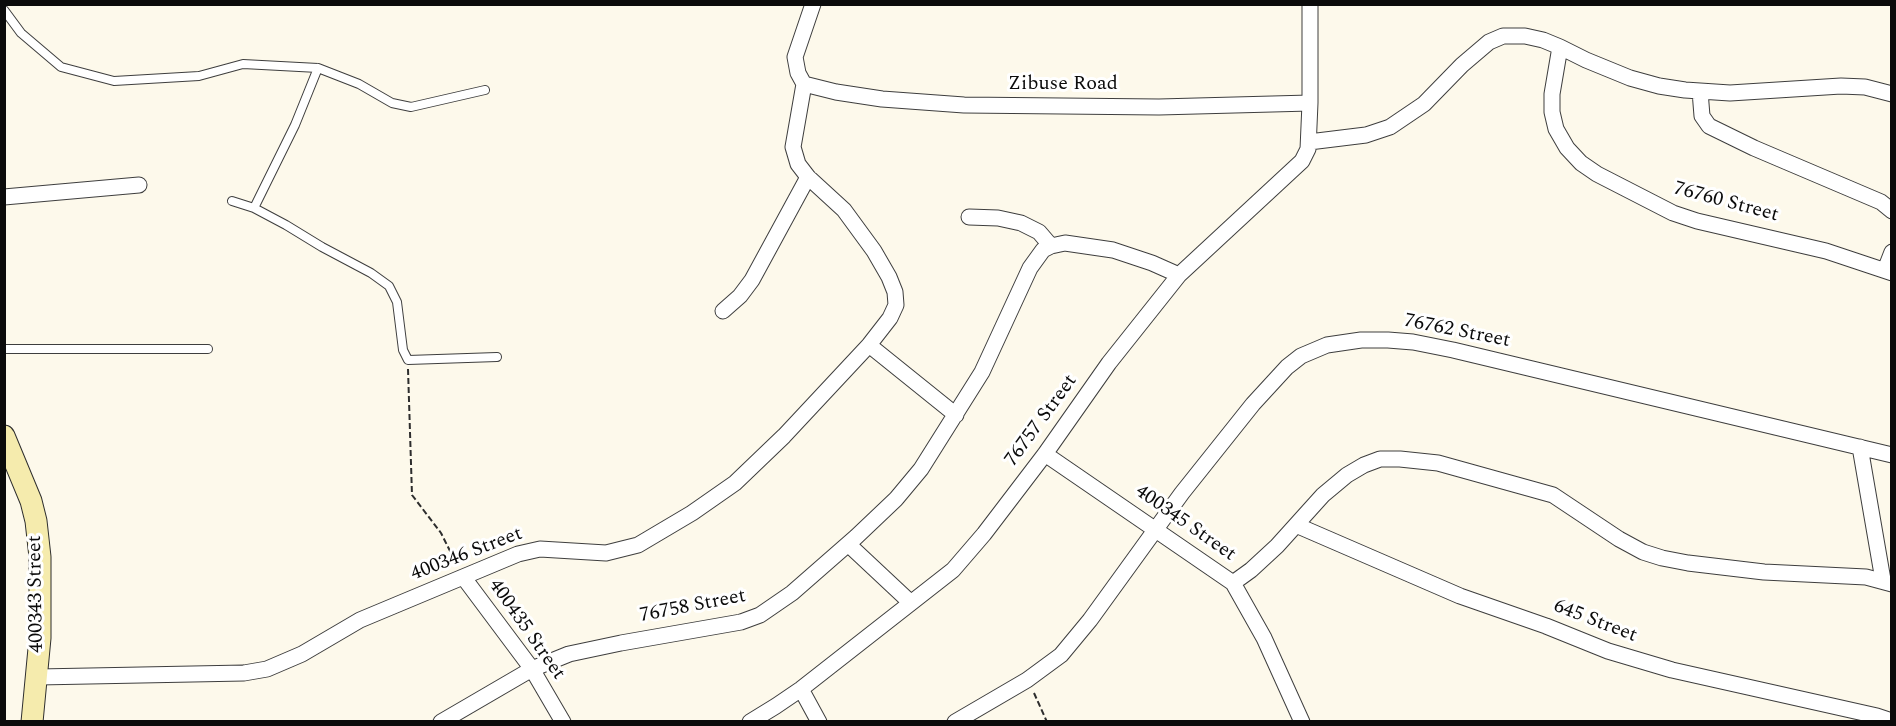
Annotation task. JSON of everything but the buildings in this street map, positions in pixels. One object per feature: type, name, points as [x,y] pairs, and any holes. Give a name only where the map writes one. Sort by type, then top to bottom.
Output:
[{"type":"street","points":[[804,84],[798,73],[795,57],[813,4]]},
{"type":"street","points":[[1310,4],[1310,103]]},
{"type":"street","points":[[1309,142],[1366,135],[1390,127],[1424,104],[1462,64],[1489,42],[1503,36],[1525,36],[1543,40],[1630,78],[1659,86],[1730,93],[1841,86],[1865,87],[1892,94]]},
{"type":"street","name":"76760 Street","points":[[1560,47],[1552,94],[1552,112],[1556,129],[1567,148],[1589,169],[1619,187],[1673,213],[1697,221],[1826,251],[1888,272],[1892,252]]},
{"type":"street","name":"Zibuse Road","points":[[804,84],[836,92],[882,99],[964,105],[1159,107],[1310,103]]},
{"type":"street","name":"400346 Street","points":[[38,677],[244,673],[267,669],[302,654],[360,620],[518,554],[540,549],[606,553],[631,547],[654,537],[693,513],[735,483],[784,436],[869,345],[890,318],[896,305],[890,277],[874,251],[844,210],[808,177],[798,164],[793,147],[804,84]]},
{"type":"street","points":[[1700,91],[1702,116],[1709,126],[1754,148],[1881,202],[1892,211]]},
{"type":"street","name":"76757 Street","points":[[750,722],[801,689],[953,570],[984,534],[1045,454],[1109,363],[1179,275],[1295,168],[1305,156],[1309,142],[1310,103]]},
{"type":"street","points":[[723,311],[740,296],[752,280],[808,177]]},
{"type":"street","points":[[4,197],[139,185]]},
{"type":"street","points":[[969,217],[998,218],[1021,223],[1039,232],[1051,246],[1065,243],[1113,250],[1179,275]]},
{"type":"street","name":"76758 Street","points":[[441,722],[532,669],[569,654],[741,622],[760,615],[792,593],[896,499],[921,469],[982,372],[1030,268],[1043,250],[1051,246]]},
{"type":"street","name":"76762 Street","points":[[955,722],[1028,680],[1045,668],[1077,637],[1155,529],[1253,404],[1287,367],[1301,356],[1327,345],[1361,340],[1413,342],[1892,455]]},
{"type":"street","points":[[869,345],[957,415]]},
{"type":"street","name":"400343 Street","points":[[4,436],[25,484],[36,521],[40,557],[38,677],[33,722]]},
{"type":"street","points":[[1233,583],[1260,562],[1323,495],[1347,475],[1380,459],[1438,464],[1553,495],[1619,539],[1643,552],[1662,558],[1764,572],[1866,577],[1887,582],[1860,447]]},
{"type":"street","name":"400345 Street","points":[[1045,454],[1233,583],[1264,638],[1302,722]]},
{"type":"street","name":"645 Street","points":[[1296,525],[1460,596],[1546,626],[1608,651],[1672,670],[1892,721]]},
{"type":"street","points":[[848,544],[911,603]]},
{"type":"street","name":"400435 Street","points":[[464,578],[532,669],[563,722]]},
{"type":"street","points":[[801,689],[819,722]]},
{"type":"lane","points":[[4,10],[21,33],[61,67],[114,81],[199,76],[243,64],[318,69],[359,84],[392,103],[411,107],[485,90]]},
{"type":"lane","points":[[254,208],[295,125],[318,69]]},
{"type":"lane","points":[[232,201],[254,208],[383,280],[394,293],[403,350],[408,360],[497,357]]},
{"type":"lane","points":[[4,349],[208,349]]},
{"type":"path","name":"400435 Street","points":[[408,360],[412,495],[441,533],[464,578]]},
{"type":"path","points":[[1028,680],[1047,722]]}]
